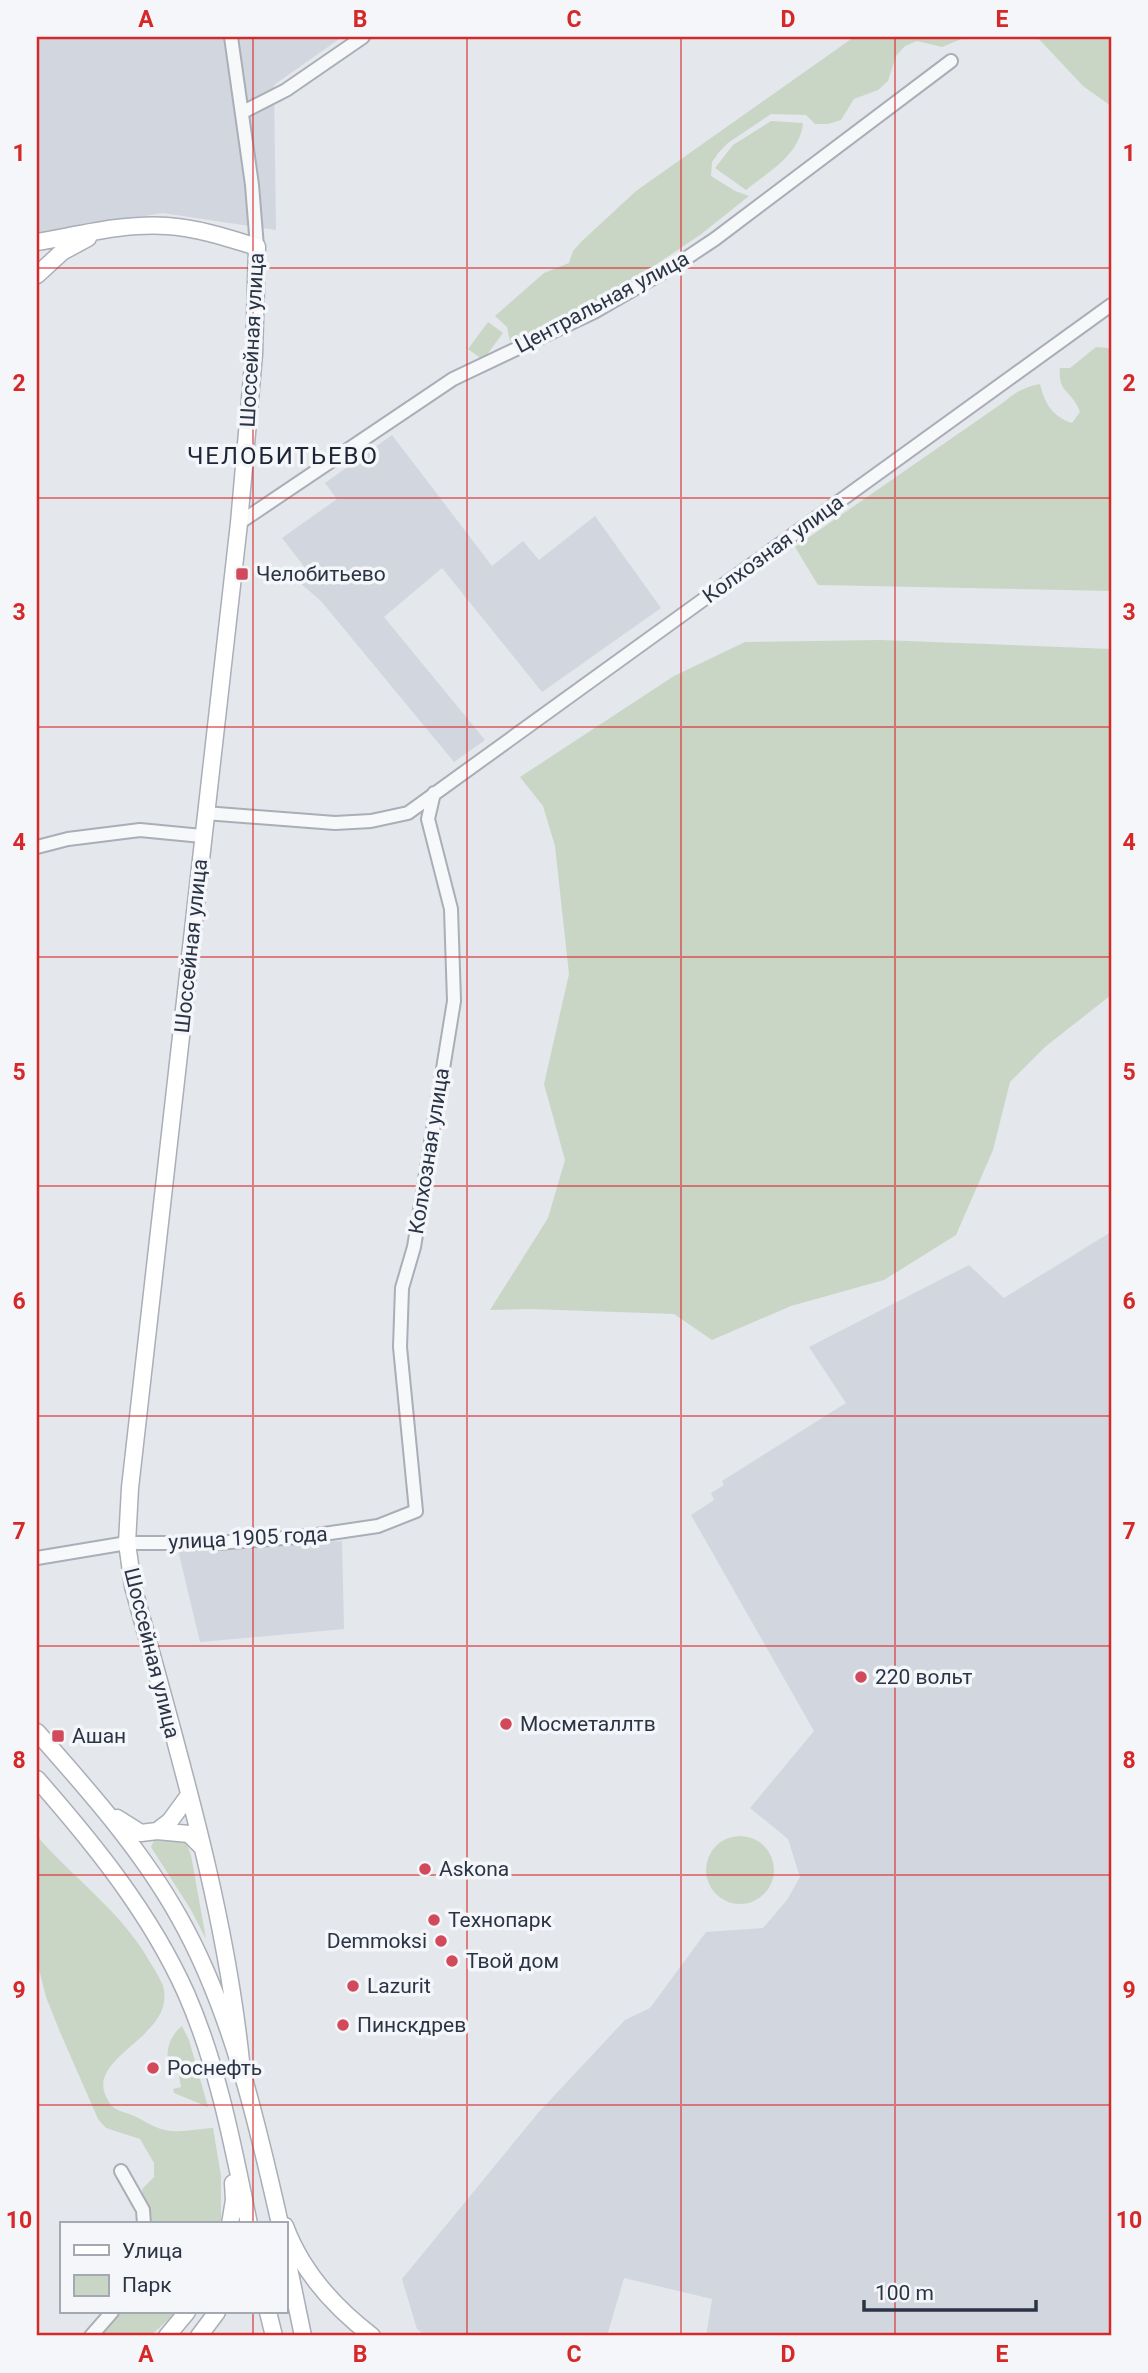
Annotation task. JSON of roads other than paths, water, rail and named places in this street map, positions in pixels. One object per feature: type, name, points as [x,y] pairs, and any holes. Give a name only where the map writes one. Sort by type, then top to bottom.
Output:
[{"type":"street","name":"Шоссейная улица","points":[[231,37],[243,112],[257,247],[254,354],[239,523],[156,1265],[135,1428],[127,1543],[133,1586],[189,1795],[231,1976],[242,2071]]},
{"type":"street","points":[[243,112],[286,90],[363,37]]},
{"type":"street","name":"Центральная улица","points":[[239,523],[453,379],[594,312],[679,263],[715,239],[951,61]]},
{"type":"street","points":[[37,242],[156,225],[183,228],[257,247]]},
{"type":"street","points":[[37,275],[62,252],[82,240],[128,228]]},
{"type":"street","name":"Колхозная улица","points":[[205,813],[335,822],[371,821],[408,813],[1111,304]]},
{"type":"street","name":"Колхозная улица","points":[[415,1511],[400,1347],[402,1288],[414,1247],[454,1001],[451,909],[428,819],[434,793]]},
{"type":"street","points":[[408,813],[428,819]]},
{"type":"street","points":[[37,848],[68,839],[140,830],[202,836]]},
{"type":"street","name":"улица 1905 года","points":[[37,1558],[127,1543],[217,1543],[310,1536],[378,1526],[415,1511]]},
{"type":"street","points":[[37,1732],[100,1803],[142,1859],[180,1917],[209,1982],[242,2071],[282,2222]]},
{"type":"street","points":[[37,1779],[75,1823],[154,1932],[186,1993],[210,2059],[231,2135],[249,2222]]},
{"type":"street","points":[[157,1831],[170,1821],[189,1795]]},
{"type":"street","points":[[100,1803],[124,1825],[141,1833],[157,1831],[189,1834],[202,1847]]},
{"type":"street","points":[[231,2135],[234,2200],[232,2222]]},
{"type":"street","points":[[121,2171],[143,2210],[144,2222]]},
{"type":"street","points":[[287,2233],[315,2281],[349,2317],[372,2336]]},
{"type":"street","points":[[287,2259],[303,2336]]},
{"type":"street","points":[[91,2336],[111,2314]]},
{"type":"street","points":[[167,2336],[185,2314]]},
{"type":"street","points":[[199,2336],[216,2314]]},
{"type":"street","points":[[268,2314],[274,2336]]},
{"type":"place","name":"Челобитьево","points":[[242,574]]},
{"type":"place","name":"220 вольт","points":[[861,1677]]},
{"type":"place","name":"Мосметаллтв","points":[[506,1724]]},
{"type":"place","name":"Ашан","points":[[58,1736]]},
{"type":"place","name":"Askona","points":[[425,1869]]},
{"type":"place","name":"Технопарк","points":[[434,1920]]},
{"type":"place","name":"Demmoksi","points":[[441,1941]]},
{"type":"place","name":"Твой дом","points":[[452,1961]]},
{"type":"place","name":"Lazurit","points":[[353,1986]]},
{"type":"place","name":"Пинскдрев","points":[[343,2025]]},
{"type":"place","name":"Роснефть","points":[[153,2068]]},
{"type":"district","name":"ЧЕЛОБИТЬЕВО","points":[[283,456]]}]
